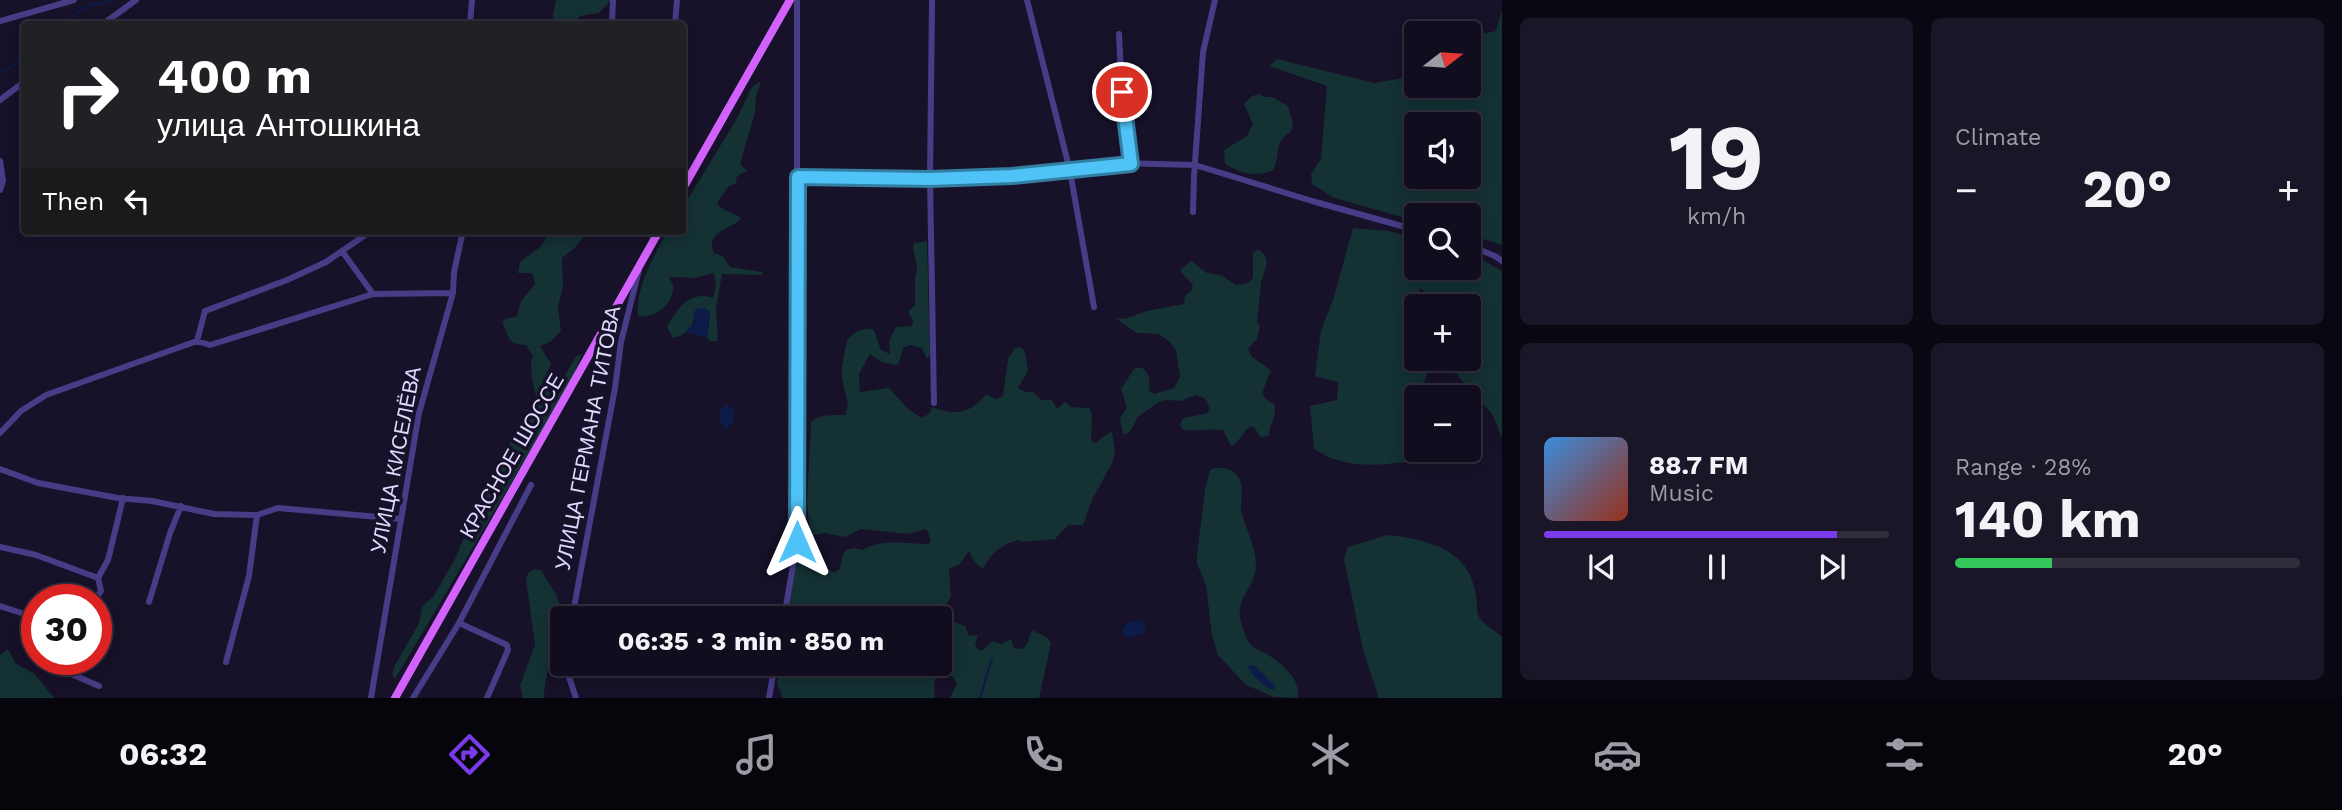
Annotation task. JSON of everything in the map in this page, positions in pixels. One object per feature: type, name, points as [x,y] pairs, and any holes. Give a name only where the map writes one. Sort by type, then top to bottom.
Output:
[{"type":"main road","points":[[686,184],[790,0]]},
{"type":"main road","name":"КРАСНОЕ ШОССЕ","points":[[395,698],[657,235]]},
{"type":"street","points":[[1,19],[22,16],[74,0]]},
{"type":"street","points":[[107,21],[135,0]]},
{"type":"street","points":[[470,21],[472,0]]},
{"type":"street","points":[[612,21],[614,0]]},
{"type":"street","points":[[675,21],[677,0]]},
{"type":"street","points":[[786,606],[797,542],[797,0]]},
{"type":"street","points":[[932,0],[930,179],[934,402]]},
{"type":"street","points":[[1027,0],[1070,171],[1094,307]]},
{"type":"street","points":[[1193,212],[1203,52],[1215,0]]},
{"type":"street","points":[[783,11],[790,12],[797,18]]},
{"type":"street","points":[[1119,34],[1123,114],[1131,164]]},
{"type":"street","points":[[0,100],[21,84]]},
{"type":"street","points":[[0,161],[3,181],[0,190]]},
{"type":"street","points":[[798,177],[930,179],[1070,171],[1119,163],[1195,165],[1404,226]]},
{"type":"street","points":[[197,341],[205,311],[326,262],[365,235]]},
{"type":"street","name":"УЛИЦА КИСЕЛЁВА","points":[[371,698],[419,413],[453,293],[462,235]]},
{"type":"street","points":[[1481,250],[1502,261]]},
{"type":"street","points":[[342,251],[373,294]]},
{"type":"street","name":"УЛИЦА ГЕРМАНА ТИТОВА","points":[[574,606],[615,388],[621,342],[640,265]]},
{"type":"street","points":[[0,433],[21,411],[46,395],[197,341],[210,345],[373,294],[453,293]]},
{"type":"street","points":[[0,470],[38,483],[181,506],[214,514],[257,515],[278,508],[401,519]]},
{"type":"street","points":[[413,698],[459,623],[531,485]]},
{"type":"street","points":[[100,584],[99,578],[108,560],[123,498]]},
{"type":"street","points":[[149,602],[181,506]]},
{"type":"street","points":[[226,662],[248,576],[257,515]]},
{"type":"street","points":[[0,547],[36,555],[99,578]]},
{"type":"street","points":[[0,606],[21,613]]},
{"type":"street","points":[[459,623],[507,645],[508,650],[487,698]]},
{"type":"street","points":[[74,675],[99,686]]},
{"type":"street","points":[[569,676],[576,698]]},
{"type":"street","points":[[769,698],[773,676]]},
{"type":"green space","points":[[556,0],[611,0],[599,13],[580,16],[576,21],[554,21]]},
{"type":"green space","points":[[1502,10],[1502,245],[1481,238],[1481,203],[1404,203],[1404,218],[1334,198],[1312,184],[1311,174],[1321,159],[1327,86],[1269,66],[1277,59],[1374,83],[1404,78],[1404,98],[1481,98],[1481,34],[1496,31]]},
{"type":"green space","points":[[761,81],[740,164],[747,171],[737,176],[736,183],[729,186],[717,203],[741,219],[715,236],[712,246],[714,253],[723,256],[730,267],[762,272],[762,275],[722,274],[716,308],[718,341],[710,341],[707,338],[710,312],[697,309],[689,329],[673,338],[667,327],[685,302],[698,296],[713,298],[716,285],[713,273],[696,278],[669,277],[673,286],[671,299],[657,313],[638,316],[642,283],[666,235],[686,235],[686,202],[736,120],[752,87]]},
{"type":"green space","points":[[1259,94],[1272,97],[1288,106],[1293,124],[1291,132],[1280,144],[1273,170],[1254,174],[1225,164],[1224,150],[1247,136],[1253,124],[1244,104],[1252,96]]},
{"type":"green space","points":[[1353,228],[1404,235],[1404,280],[1481,280],[1481,259],[1502,271],[1502,438],[1492,414],[1481,402],[1481,385],[1466,385],[1454,371],[1481,371],[1481,294],[1427,294],[1420,288],[1419,294],[1404,294],[1404,371],[1428,371],[1423,385],[1404,385],[1404,462],[1374,465],[1349,463],[1314,449],[1310,406],[1337,400],[1338,382],[1315,376],[1321,330],[1333,300]]},
{"type":"green space","points":[[548,235],[585,235],[575,248],[562,258],[563,286],[558,307],[561,331],[550,342],[540,346],[551,364],[545,377],[552,390],[564,377],[576,356],[582,354],[571,382],[395,679],[392,675],[394,667],[419,623],[422,606],[433,597],[454,561],[467,530],[482,509],[496,465],[508,450],[512,436],[525,431],[525,411],[538,407],[531,374],[533,356],[526,345],[512,342],[502,322],[517,316],[521,301],[535,284],[532,273],[518,273],[520,262],[541,246]]},
{"type":"green space","points":[[927,241],[930,355],[927,359],[922,348],[910,345],[903,348],[899,363],[895,365],[882,362],[870,354],[859,374],[860,392],[889,388],[908,409],[921,418],[929,414],[932,407],[948,412],[962,411],[974,406],[986,394],[995,399],[1003,396],[1008,359],[1015,348],[1020,347],[1025,351],[1028,371],[1018,388],[1033,392],[1041,400],[1052,400],[1057,409],[1065,402],[1071,407],[1089,408],[1092,414],[1091,440],[1095,443],[1112,431],[1115,452],[1112,463],[1092,500],[1083,525],[1068,525],[1055,539],[1023,542],[1018,540],[1006,545],[993,553],[983,569],[975,563],[969,551],[960,564],[949,569],[951,597],[945,606],[788,606],[794,572],[806,550],[812,552],[814,567],[835,572],[840,569],[846,550],[863,550],[886,543],[929,544],[931,539],[926,529],[908,534],[861,529],[845,537],[824,533],[810,536],[807,502],[811,422],[823,416],[845,415],[848,405],[842,379],[847,340],[859,330],[874,330],[881,350],[890,354],[889,341],[896,327],[912,326],[913,321],[908,311],[915,305],[917,267],[914,243]]},
{"type":"green space","points":[[1258,249],[1265,255],[1267,263],[1261,282],[1257,323],[1260,326],[1257,339],[1248,349],[1252,357],[1271,370],[1262,393],[1275,408],[1269,436],[1260,437],[1251,426],[1231,446],[1223,430],[1183,430],[1180,425],[1183,418],[1205,414],[1210,410],[1206,399],[1195,395],[1181,401],[1166,400],[1157,403],[1138,417],[1129,433],[1123,435],[1120,418],[1127,408],[1121,389],[1134,369],[1140,367],[1146,371],[1149,390],[1154,394],[1174,388],[1180,377],[1176,350],[1168,340],[1158,334],[1137,333],[1115,318],[1125,319],[1146,311],[1184,304],[1185,296],[1193,285],[1181,269],[1191,261],[1207,273],[1221,275],[1236,285],[1248,283],[1253,278],[1253,253]]},
{"type":"green space","points":[[1210,470],[1231,470],[1239,478],[1242,487],[1242,514],[1255,553],[1255,573],[1240,610],[1244,633],[1253,646],[1275,659],[1290,674],[1297,686],[1297,698],[1274,697],[1246,685],[1218,655],[1212,635],[1206,585],[1197,564],[1205,490]]},
{"type":"green space","points":[[1387,535],[1439,547],[1460,561],[1468,571],[1480,618],[1502,636],[1502,698],[1379,698],[1363,650],[1344,559],[1348,547]]},
{"type":"green space","points":[[534,569],[541,570],[558,599],[559,606],[550,606],[550,659],[544,698],[523,698],[520,685],[535,645],[526,579],[528,573]]},
{"type":"green space","points":[[952,621],[965,626],[969,636],[978,635],[975,645],[982,651],[992,641],[1001,644],[1011,639],[1014,648],[1023,649],[1032,630],[1048,638],[1051,644],[1039,698],[950,698],[957,683],[952,676]]},
{"type":"green space","points":[[8,649],[16,664],[21,666],[21,675],[36,675],[54,698],[0,698],[0,655]]},
{"type":"green space","points":[[778,676],[937,676],[934,683],[935,698],[783,698],[777,684]]},
{"type":"water","points":[[705,308],[710,312],[707,338],[685,332],[695,322],[694,312]]},
{"type":"water","points":[[726,405],[735,409],[733,422],[726,430],[720,422],[719,410]]},
{"type":"water","points":[[1139,620],[1145,624],[1145,633],[1130,638],[1124,636],[1122,631],[1126,624]]},
{"type":"water","points":[[1254,665],[1276,687],[1273,690],[1261,683],[1252,673],[1248,666]]},
{"type":"waterway","points":[[69,21],[86,7],[112,0]]},
{"type":"waterway","points":[[0,72],[21,59]]},
{"type":"waterway","points":[[980,698],[992,658]]},
{"type":"route","points":[[797,542],[798,177],[930,179],[1012,176],[1119,163],[1131,164],[1122,92]]}]
